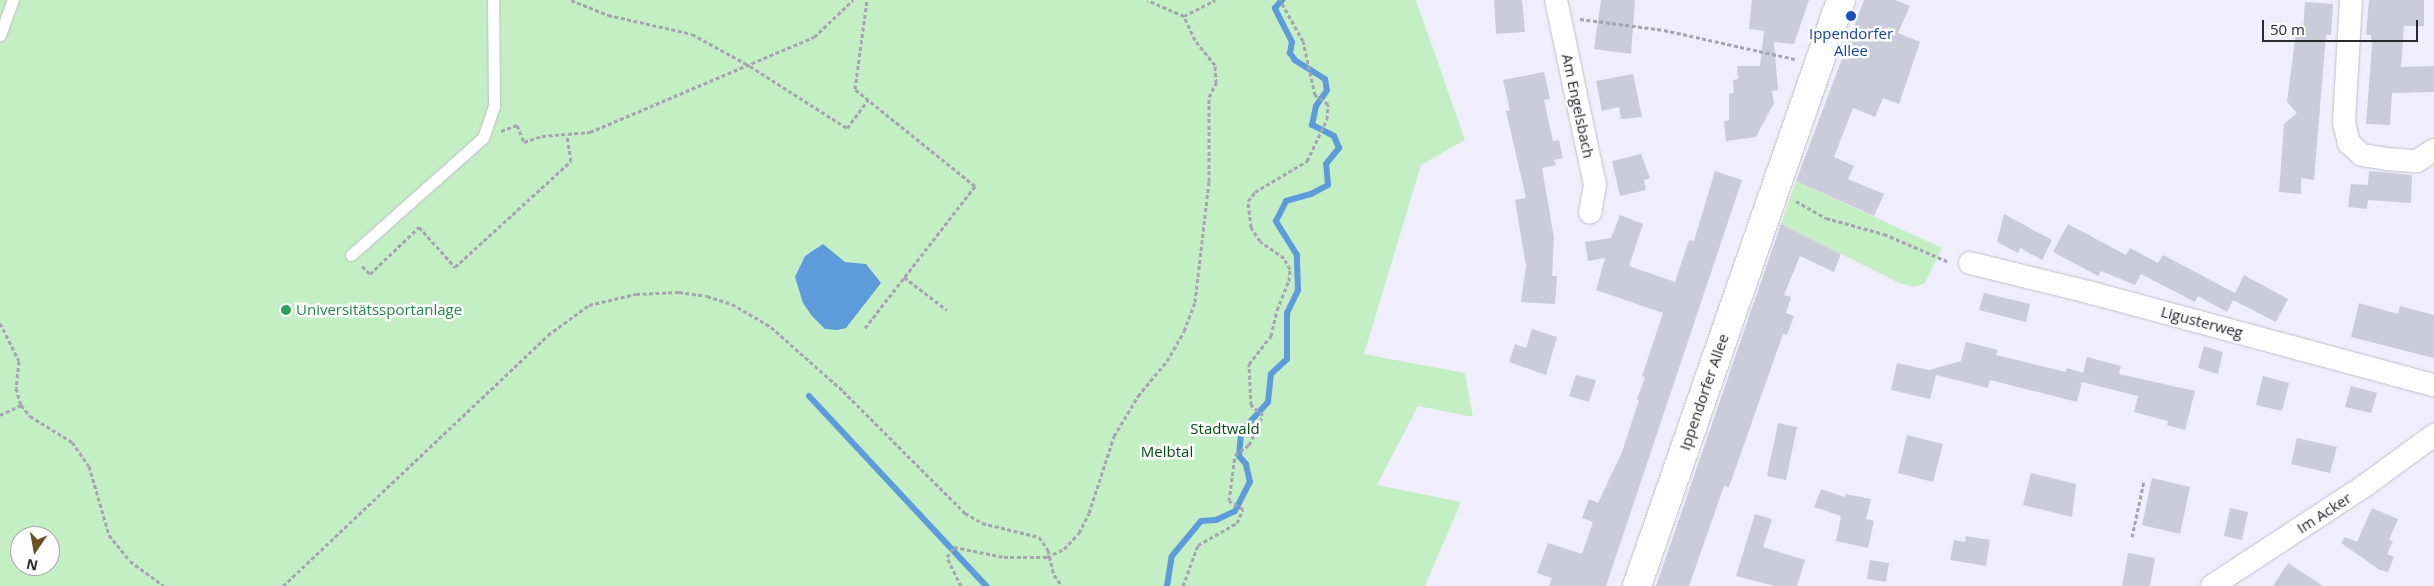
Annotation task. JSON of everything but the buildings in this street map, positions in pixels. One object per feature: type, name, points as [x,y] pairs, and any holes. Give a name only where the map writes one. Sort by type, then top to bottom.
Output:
[{"type":"street","name":"Ippendorfer Allee","points":[[1636,586],[1841,0]]},
{"type":"street","points":[[2351,0],[2344,124],[2349,143],[2362,155],[2386,159],[2417,161],[2434,150]]},
{"type":"street","name":"Am Engelsbach","points":[[1558,9],[1594,185],[1590,213]]},
{"type":"street","name":"Ligusterweg","points":[[1970,263],[2092,293],[2434,385]]},
{"type":"street","name":"Im Acker","points":[[2212,586],[2363,488],[2434,435]]},
{"type":"lane","points":[[0,35],[13,0]]},
{"type":"lane","points":[[351,255],[483,138],[494,106],[493,0]]},
{"type":"path","points":[[571,0],[608,15],[692,34],[750,66],[847,128],[868,100]]},
{"type":"path","points":[[483,138],[517,125],[524,142],[590,132],[814,38],[853,0]]},
{"type":"path","points":[[865,328],[975,186],[855,89],[867,0]]},
{"type":"path","points":[[961,586],[947,554],[954,547],[1004,556],[1047,557],[1064,549],[1079,533],[1089,513],[1114,436],[1138,396],[1167,361],[1184,331],[1195,302],[1209,181],[1209,97],[1216,84],[1215,65],[1195,40],[1184,16],[1147,0]]},
{"type":"path","points":[[1184,16],[1215,0]]},
{"type":"path","points":[[1183,586],[1198,545],[1237,523],[1243,509],[1229,501],[1235,455],[1249,445],[1263,415],[1251,405],[1249,364],[1271,336],[1277,310],[1289,281],[1290,269],[1284,258],[1260,241],[1251,226],[1248,201],[1255,192],[1307,161],[1327,119],[1326,103],[1315,94],[1308,73],[1308,63],[1303,42],[1285,6],[1280,0]]},
{"type":"path","points":[[1558,9],[1801,60]]},
{"type":"path","points":[[351,255],[370,274],[418,224],[455,266],[571,161],[566,135]]},
{"type":"path","points":[[1791,199],[1826,218],[1884,234],[1947,261]]},
{"type":"path","points":[[904,277],[947,310]]},
{"type":"path","points":[[283,586],[548,335],[589,305],[636,294],[679,292],[707,296],[732,304],[771,327],[843,391],[965,513],[982,523],[1039,537],[1048,550],[1047,557],[1054,575],[1062,586]]},
{"type":"path","points":[[0,323],[19,361],[16,388],[20,405],[30,416],[72,442],[89,466],[109,535],[130,561],[164,586]]},
{"type":"path","points":[[0,415],[20,405]]},
{"type":"path","points":[[2132,537],[2144,481]]},
{"type":"green space","points":[[0,0],[1416,0],[1465,140],[1421,165],[1364,354],[1465,373],[1473,417],[1418,406],[1377,485],[1461,502],[1425,586],[0,586]]},
{"type":"green space","points":[[1796,181],[1942,248],[1925,283],[1915,287],[1901,284],[1781,224]]},
{"type":"water","points":[[823,244],[845,262],[866,264],[881,283],[846,328],[837,330],[825,329],[812,316],[803,303],[795,277],[805,256]]},
{"type":"waterway","points":[[1167,586],[1172,556],[1201,521],[1216,520],[1235,511],[1250,482],[1246,464],[1239,456],[1241,432],[1268,402],[1271,374],[1287,359],[1287,313],[1298,290],[1297,255],[1276,221],[1286,201],[1311,194],[1328,185],[1326,164],[1339,148],[1334,136],[1312,125],[1316,106],[1327,90],[1325,79],[1295,60],[1290,53],[1292,42],[1275,8],[1282,0]]},
{"type":"waterway","points":[[809,396],[986,586]]},
{"type":"place","name":"Ippendorfer Allee","points":[[1851,16]]},
{"type":"place","name":"Universitätssportanlage","points":[[286,310]]},
{"type":"park label","name":"Stadtwald","points":[[1225,429]]},
{"type":"park label","name":"Melbtal","points":[[1167,452]]}]
